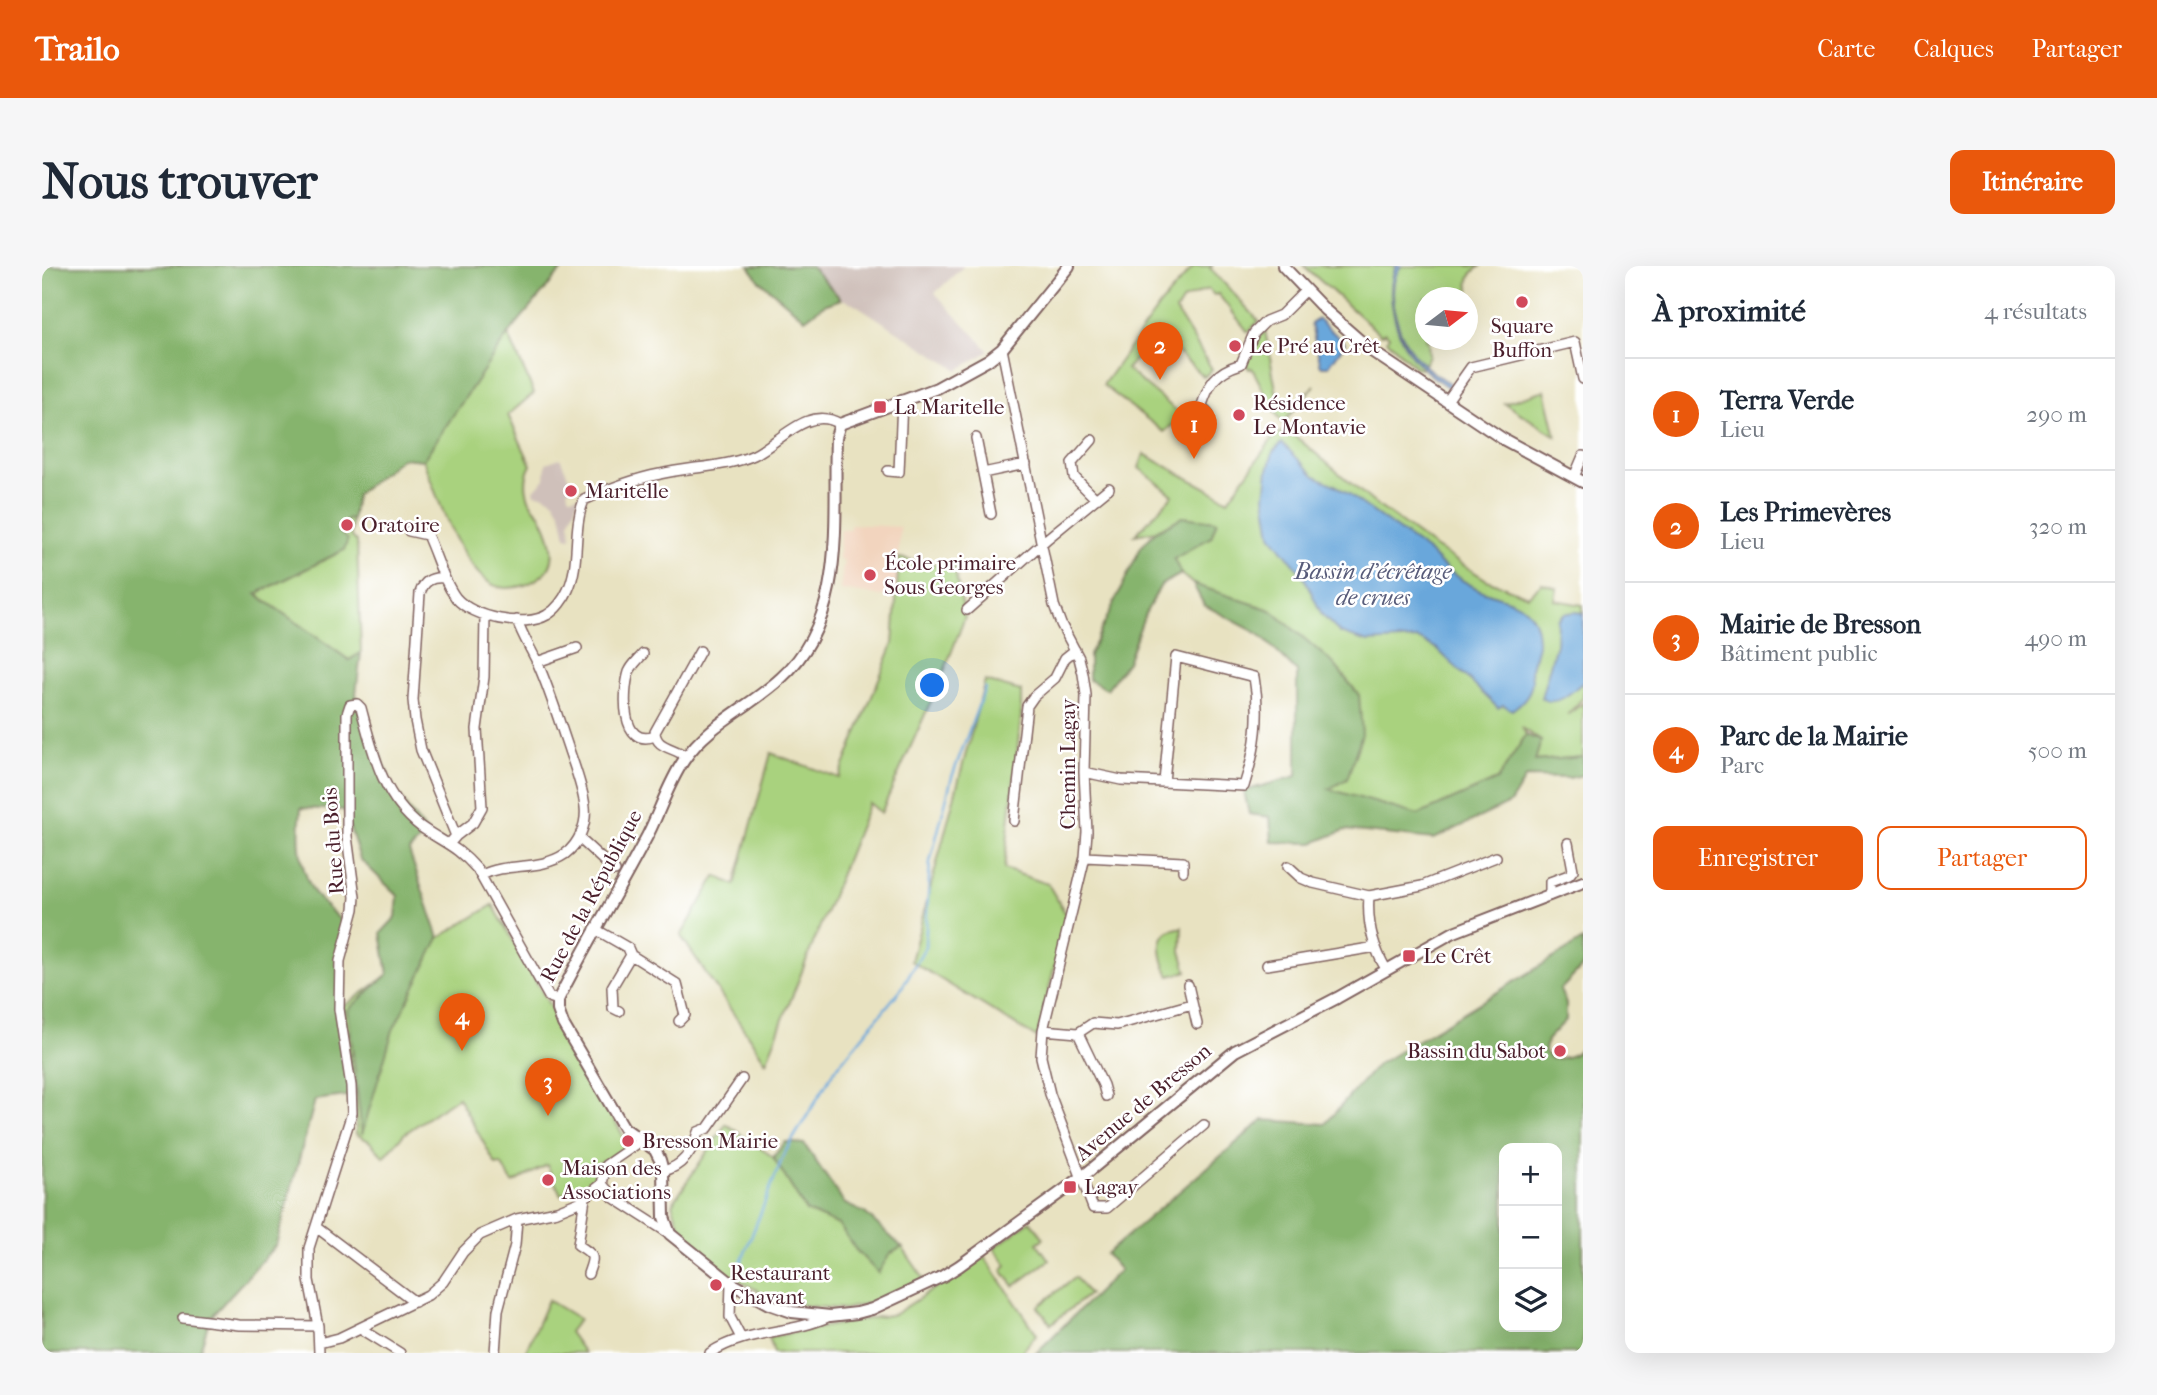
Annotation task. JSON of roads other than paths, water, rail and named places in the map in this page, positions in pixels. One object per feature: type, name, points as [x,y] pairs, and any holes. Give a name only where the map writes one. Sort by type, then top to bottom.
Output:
[{"type":"street","points":[[409,531],[427,535],[443,578],[458,600],[485,616],[532,620],[547,615],[568,591],[574,573],[577,520],[584,500],[610,488],[658,474],[743,459],[757,454],[785,432],[806,422],[833,419],[840,424],[949,383],[1002,349],[1069,266]]},
{"type":"street","points":[[1283,266],[1339,323],[1373,352],[1452,394],[1503,439],[1578,477],[1582,458]]},
{"type":"street","points":[[1201,408],[1210,383],[1223,371],[1241,364],[1254,333],[1266,321],[1281,315],[1306,290]]},
{"type":"street","points":[[1452,394],[1471,367],[1575,342],[1583,379]]},
{"type":"street","name":"Chemin Lagay","points":[[1002,349],[1054,604],[1075,650],[1086,695],[1085,858],[1043,1030],[1041,1057],[1050,1094],[1093,1208],[1107,1208],[1204,1125]]},
{"type":"street","points":[[988,360],[1008,376]]},
{"type":"street","points":[[888,471],[899,472],[902,400]]},
{"type":"street","name":"Rue de la République","points":[[663,1171],[654,1150],[624,1128],[563,1024],[558,1000],[646,839],[670,784],[686,757],[703,737],[779,680],[797,662],[811,642],[825,607],[831,578],[836,437],[840,424]]},
{"type":"street","points":[[976,438],[991,514]]},
{"type":"street","points":[[1092,440],[1072,463],[1074,477],[1096,499]]},
{"type":"street","points":[[984,474],[1026,464]]},
{"type":"street","points":[[967,610],[1109,488]]},
{"type":"street","points":[[443,578],[428,581],[420,593],[414,711],[421,750],[453,840],[473,823],[482,807],[477,729],[484,677],[485,616]]},
{"type":"street","points":[[482,875],[553,860],[566,853],[579,838],[585,819],[585,807],[574,765],[537,662],[517,620]]},
{"type":"street","points":[[537,662],[577,648]]},
{"type":"street","points":[[1014,821],[1027,706],[1039,691],[1055,678],[1065,659],[1075,650]]},
{"type":"street","points":[[686,757],[660,744],[655,732],[700,651]]},
{"type":"street","points":[[643,654],[629,674],[625,705],[628,723],[634,733],[649,738],[655,736]]},
{"type":"street","points":[[1084,772],[1121,780],[1244,786],[1253,757],[1258,720],[1259,701],[1254,677],[1176,657],[1164,782]]},
{"type":"street","name":"Rue du Bois","points":[[319,1348],[308,1266],[309,1248],[352,1113],[351,1086],[339,1009],[341,961],[355,897],[347,836],[346,800],[347,714],[350,705],[357,704],[361,708],[372,751],[390,794],[413,820],[453,840],[482,875],[549,997],[558,1000]]},
{"type":"street","points":[[579,838],[615,871]]},
{"type":"street","points":[[1550,895],[1550,882],[1569,875],[1573,870],[1568,843]]},
{"type":"street","points":[[1288,866],[1301,878],[1313,883],[1369,896],[1422,886],[1496,857]]},
{"type":"street","points":[[1085,858],[1183,862],[1183,871]]},
{"type":"street","name":"Avenue de Bresson","points":[[670,1234],[731,1283],[769,1304],[792,1312],[830,1316],[872,1309],[943,1276],[1082,1177],[1235,1051],[1454,932],[1583,882]]},
{"type":"street","points":[[1369,896],[1368,916],[1376,947],[1386,969]]},
{"type":"street","points":[[595,929],[628,948],[631,955],[677,984],[685,1015],[679,1021]]},
{"type":"street","points":[[1267,965],[1376,947]]},
{"type":"street","points":[[619,1011],[613,1008],[612,986],[631,955]]},
{"type":"street","points":[[1188,985],[1197,1024]]},
{"type":"street","points":[[1043,1030],[1078,1033],[1093,1023],[1117,1025],[1192,1004]]},
{"type":"street","points":[[1078,1033],[1103,1085],[1105,1096]]},
{"type":"street","points":[[670,1234],[664,1217],[663,1171],[676,1168],[694,1145],[698,1132],[708,1128],[742,1079]]},
{"type":"street","points":[[319,1348],[428,1295],[443,1282],[463,1252],[480,1235],[517,1219],[557,1211],[585,1198],[602,1184],[606,1165],[641,1141]]},
{"type":"street","points":[[602,1184],[614,1198],[670,1234]]},
{"type":"street","points":[[585,1198],[578,1245],[592,1253],[588,1275]]},
{"type":"street","points":[[495,1353],[498,1310],[515,1245],[517,1219]]},
{"type":"street","points":[[316,1227],[415,1302]]},
{"type":"street","points":[[731,1283],[730,1317],[741,1338]]},
{"type":"street","points":[[710,1353],[727,1342],[813,1324],[830,1316]]},
{"type":"street","points":[[183,1318],[239,1325],[318,1326]]},
{"type":"street","points":[[360,1328],[400,1353]]},
{"type":"water","points":[[1396,266],[1401,266],[1396,275],[1393,296],[1400,331],[1414,354],[1451,385],[1449,388],[1419,364],[1400,336],[1391,299]]},
{"type":"water","points":[[1318,319],[1345,343],[1329,366],[1321,366],[1312,329],[1311,324]]},
{"type":"water","name":"Bassin d'écrêtage de crues","points":[[1282,443],[1315,476],[1337,486],[1429,552],[1457,577],[1526,610],[1537,628],[1538,643],[1531,669],[1530,689],[1519,704],[1512,710],[1503,705],[1498,708],[1436,648],[1418,639],[1368,642],[1340,633],[1322,615],[1304,577],[1271,535],[1265,497],[1268,470],[1273,452]]},
{"type":"water","points":[[1583,613],[1583,682],[1563,698],[1547,701],[1541,698],[1556,644],[1557,620],[1563,614]]},
{"type":"waterway","points":[[736,1275],[784,1154],[834,1071],[901,989],[925,947],[930,862],[952,777],[985,688]]},
{"type":"place","name":"Square Buffon","points":[[1522,302]]},
{"type":"place","name":"Le Pré au Crêt","points":[[1235,346]]},
{"type":"place","name":"Les Primevères","points":[[1160,380]]},
{"type":"place","name":"La Maritelle","points":[[880,407]]},
{"type":"place","name":"Résidence Le Montavie","points":[[1239,415]]},
{"type":"place","name":"Terra Verde","points":[[1194,459]]},
{"type":"place","name":"Maritelle","points":[[571,491]]},
{"type":"place","name":"Oratoire","points":[[347,525]]},
{"type":"place","name":"École primaire Sous Georges","points":[[870,575]]},
{"type":"place","name":"Le Crêt","points":[[1409,956]]},
{"type":"place","name":"Parc de la Mairie","points":[[462,1051]]},
{"type":"place","name":"Bassin du Sabot","points":[[1560,1051]]},
{"type":"place","name":"Mairie de Bresson","points":[[548,1116]]},
{"type":"place","name":"Bresson Mairie","points":[[628,1141]]},
{"type":"place","name":"Maison des Associations","points":[[548,1180]]},
{"type":"place","name":"Lagay","points":[[1070,1187]]},
{"type":"place","name":"Restaurant Chavant","points":[[716,1285]]}]
